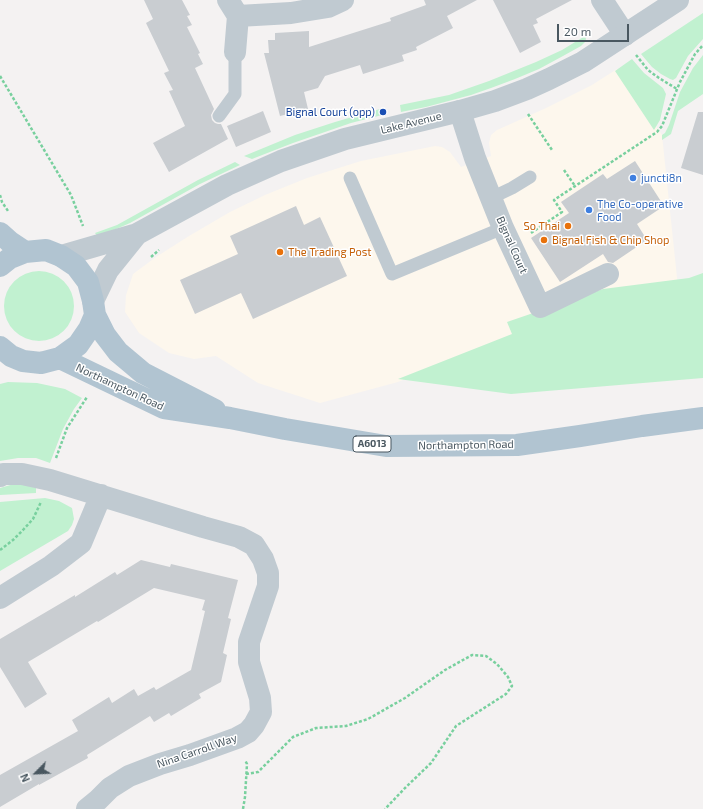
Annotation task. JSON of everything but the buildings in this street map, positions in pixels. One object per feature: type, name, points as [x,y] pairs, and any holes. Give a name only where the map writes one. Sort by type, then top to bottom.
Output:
[{"type":"main road","points":[[0,233],[24,252]]},
{"type":"main road","name":"A6013","points":[[0,266],[10,258],[24,252],[46,250],[61,256],[76,266],[88,282],[94,308]]},
{"type":"main road","points":[[0,347],[11,356],[23,361],[41,363],[60,358],[78,345],[89,329],[94,308]]},
{"type":"main road","name":"Northampton Road","points":[[94,308],[104,335],[118,352],[143,373],[230,418]]},
{"type":"main road","name":"Northampton Road","points":[[60,358],[164,408],[230,418],[386,446],[517,445],[703,418]]},
{"type":"street","points":[[235,52],[234,8],[291,13],[328,7],[344,0]]},
{"type":"street","points":[[602,0],[629,44]]},
{"type":"street","name":"Lake Avenue","points":[[137,234],[227,185],[281,161],[345,139],[495,101],[549,79],[583,62],[629,44],[678,0]]},
{"type":"street","name":"Bignal Court","points":[[460,111],[475,158],[491,198],[540,307],[608,274]]},
{"type":"street","points":[[61,256],[137,234]]},
{"type":"street","points":[[94,308],[108,270],[137,234]]},
{"type":"street","points":[[0,362],[23,361]]},
{"type":"street","name":"Nina Carroll Way","points":[[0,476],[3,474],[22,474],[50,480],[239,537],[254,545],[263,559],[268,573],[268,586],[249,642],[250,662],[260,698],[261,712],[254,725],[248,732],[237,738],[128,776],[110,788],[87,809]]},
{"type":"street","points":[[0,598],[51,566],[81,544],[101,495]]},
{"type":"lane","points":[[219,116],[235,94],[235,52]]},
{"type":"lane","points":[[491,198],[530,177]]},
{"type":"lane","points":[[350,178],[392,274],[507,236]]},
{"type":"path","points":[[629,44],[648,70],[677,89]]},
{"type":"path","points":[[507,236],[522,239],[562,212],[554,200],[657,132],[662,126],[677,89],[694,54],[703,45]]},
{"type":"path","points":[[0,76],[71,194],[85,231]]},
{"type":"path","points":[[527,112],[552,150]]},
{"type":"path","points":[[564,170],[575,186]]},
{"type":"path","points":[[150,258],[160,250]]},
{"type":"path","points":[[59,451],[67,428],[89,393]]},
{"type":"path","points":[[0,550],[13,540],[33,519],[43,498]]},
{"type":"path","points":[[246,774],[258,772],[293,737],[316,728],[346,726],[368,719],[405,698],[445,670],[472,655],[486,656],[497,664],[508,677],[512,686],[506,694],[456,726],[431,763],[386,809]]},
{"type":"path","points":[[237,738],[247,764],[243,809]]},
{"type":"shaded area","points":[[617,69],[662,135],[678,287],[464,354],[398,382],[320,403],[258,383],[216,356],[194,359],[169,353],[139,333],[125,312],[126,295],[133,274],[156,257],[230,212],[265,195],[307,178],[361,161],[435,146],[442,147],[450,152],[461,167],[491,156],[489,143],[491,135],[497,130],[592,85]]},
{"type":"green space","points":[[703,13],[703,39],[688,56],[676,78],[673,80],[661,74],[652,67],[641,54]]},
{"type":"green space","points":[[585,36],[585,42],[581,46],[539,69],[515,79],[471,95],[401,112],[400,105],[449,95],[489,81],[562,50]]},
{"type":"green space","points":[[703,55],[703,94],[678,111],[671,134],[662,140],[662,135],[665,133],[669,125],[680,92],[693,68]]},
{"type":"green space","points":[[632,59],[644,73],[663,88],[666,94],[660,120],[654,130],[615,71]]},
{"type":"green space","points":[[380,109],[382,115],[351,123],[252,159],[244,156],[295,135]]},
{"type":"green space","points":[[235,162],[240,165],[200,184],[130,223],[98,237],[95,233],[117,225],[198,180]]},
{"type":"green space","points":[[32,271],[46,271],[59,277],[68,286],[74,299],[72,319],[64,331],[46,341],[32,341],[19,335],[10,326],[4,313],[4,299],[10,286],[19,277]]},
{"type":"green space","points":[[703,273],[703,378],[511,394],[398,379],[512,334],[507,322],[603,289],[689,278]]},
{"type":"green space","points":[[8,382],[37,383],[65,389],[82,398],[63,429],[50,463],[36,458],[18,458],[0,461],[0,384]]},
{"type":"green space","points":[[14,484],[24,484],[36,488],[36,493],[0,495],[0,488]]},
{"type":"green space","points":[[45,498],[59,501],[72,508],[74,519],[72,525],[68,531],[0,571],[0,502]]},
{"type":"place","name":"Bignal Court (opp)","points":[[383,112]]},
{"type":"place","name":"juncti8n","points":[[633,178]]},
{"type":"place","name":"The Co-operative Food","points":[[589,210]]},
{"type":"place","name":"So Thai","points":[[568,226]]},
{"type":"place","name":"Bignal Fish & Chip Shop","points":[[544,240]]},
{"type":"place","name":"The Trading Post","points":[[280,252]]}]
